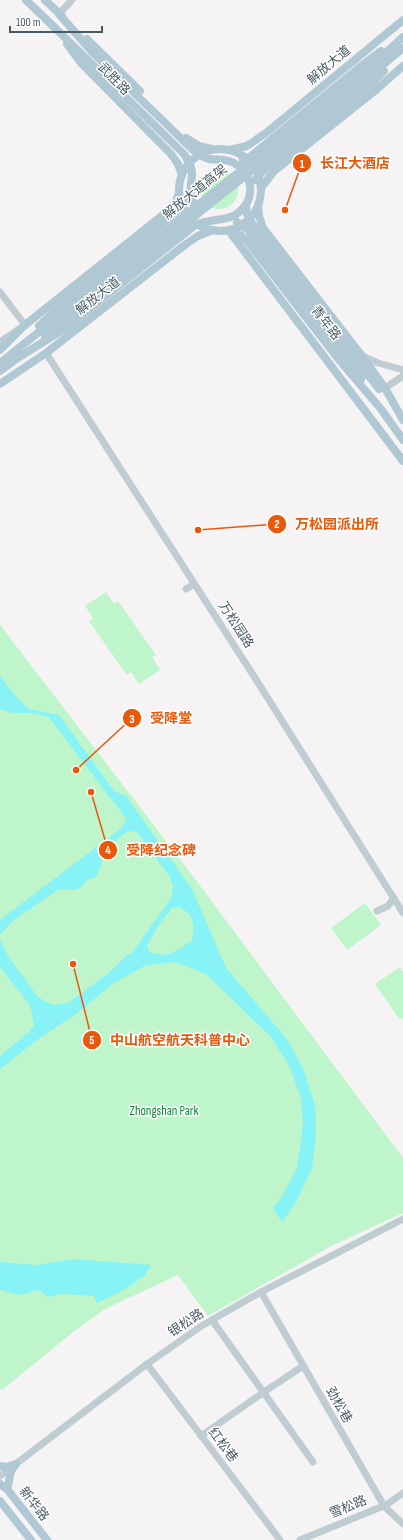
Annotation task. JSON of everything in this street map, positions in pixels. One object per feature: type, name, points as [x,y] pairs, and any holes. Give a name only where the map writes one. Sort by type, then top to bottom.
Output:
[{"type":"main road","name":"武胜路","points":[[26,0],[50,23],[82,63],[175,159],[182,175]]},
{"type":"main road","name":"武胜路","points":[[45,0],[101,52],[187,138],[199,146],[214,149]]},
{"type":"main road","points":[[59,14],[90,56],[184,154],[191,170],[190,192],[193,204],[201,213],[218,219]]},
{"type":"main road","name":"解放大道","points":[[228,150],[241,148],[252,143],[403,20]]},
{"type":"main road","points":[[50,23],[90,56],[198,154],[208,159],[226,160],[242,168],[249,184],[249,195]]},
{"type":"main road","points":[[232,162],[251,156],[361,66],[403,37]]},
{"type":"main road","name":"解放大道高架","points":[[0,371],[14,356],[367,70],[403,37]]},
{"type":"main road","points":[[381,409],[350,356],[252,224],[247,214],[246,205],[254,182],[262,172],[373,82],[403,49]]},
{"type":"main road","name":"解放大道高架","points":[[0,363],[14,356],[403,49]]},
{"type":"main road","points":[[261,188],[274,171],[356,106],[403,66]]},
{"type":"main road","points":[[333,77],[356,106]]},
{"type":"main road","points":[[214,149],[228,150],[241,155],[252,164],[259,176],[261,188],[258,204],[249,218],[242,224],[227,230],[213,230],[197,223],[190,217],[182,204],[179,190],[182,175],[189,164],[200,154],[214,149]]},
{"type":"main road","name":"解放大道","points":[[0,350],[25,325],[168,211],[176,203],[179,190]]},
{"type":"main road","points":[[14,356],[47,319],[182,207],[186,203],[190,192]]},
{"type":"main road","name":"青年路","points":[[258,204],[259,216],[263,228],[362,356],[385,388],[401,418]]},
{"type":"main road","points":[[14,356],[64,329],[194,226],[206,221],[229,218],[238,213],[246,205]]},
{"type":"main road","points":[[229,218],[238,222],[248,230],[401,418]]},
{"type":"main road","name":"解放大道","points":[[0,384],[46,353],[180,248],[198,236],[213,230]]},
{"type":"main road","points":[[227,230],[403,461]]},
{"type":"main road","name":"青年路","points":[[227,230],[239,234],[247,241],[340,361],[381,409],[403,440]]},
{"type":"main road","points":[[0,1466],[6,1467],[16,1464]]},
{"type":"main road","points":[[7,1489],[9,1484],[9,1474],[16,1464]]},
{"type":"main road","name":"新华路","points":[[0,1484],[7,1489],[48,1540]]},
{"type":"main road","name":"新华路","points":[[0,1500],[31,1540]]},
{"type":"street","points":[[59,14],[72,0]]},
{"type":"street","points":[[0,292],[25,325],[0,342]]},
{"type":"street","name":"万松园路","points":[[46,353],[403,913]]},
{"type":"street","points":[[362,356],[378,363],[403,370]]},
{"type":"street","points":[[385,388],[403,376]]},
{"type":"street","points":[[186,589],[194,584]]},
{"type":"street","points":[[377,911],[388,906],[394,898]]},
{"type":"street","name":"银松路","points":[[0,1476],[147,1364],[212,1320],[261,1292],[403,1219]]},
{"type":"street","name":"劲松巷","points":[[261,1292],[384,1506],[403,1524]]},
{"type":"street","points":[[212,1320],[313,1462]]},
{"type":"street","name":"红松巷","points":[[147,1364],[280,1540]]},
{"type":"street","points":[[201,1436],[304,1366]]},
{"type":"street","name":"雪松路","points":[[300,1540],[384,1506],[403,1493]]},
{"type":"green space","points":[[215,171],[223,171],[233,176],[237,183],[237,197],[233,204],[223,209],[215,209],[205,204],[203,201],[200,194],[200,186],[205,176],[208,174]]},
{"type":"green space","points":[[106,592],[114,604],[118,601],[156,655],[152,657],[160,670],[139,684],[131,672],[127,675],[89,621],[93,618],[85,606]]},
{"type":"green space","name":"Zhongshan Park","points":[[0,625],[195,879],[403,1158],[403,1213],[331,1246],[208,1316],[178,1275],[105,1309],[73,1332],[2,1390],[0,1388]]},
{"type":"green space","points":[[365,903],[381,925],[347,950],[331,928]]},
{"type":"green space","points":[[400,967],[403,972],[403,1018],[400,1020],[375,984]]},
{"type":"water","points":[[0,676],[18,699],[29,709],[59,715],[114,791],[126,796],[192,889],[226,968],[286,1038],[303,1068],[315,1105],[316,1137],[312,1168],[296,1202],[282,1222],[273,1208],[281,1198],[297,1168],[303,1125],[301,1099],[290,1067],[271,1037],[206,974],[175,962],[146,965],[114,983],[76,1014],[41,1037],[0,1069],[0,1056],[29,1032],[34,1025],[30,1005],[0,967],[0,940],[9,958],[38,997],[52,1005],[68,1003],[110,972],[126,956],[132,953],[171,898],[173,886],[170,877],[136,831],[127,832],[117,839],[114,848],[102,855],[102,862],[96,877],[87,880],[81,888],[74,890],[59,889],[11,922],[0,935],[0,920],[119,830],[125,823],[125,817],[48,716],[29,713],[13,713],[0,709]],"holes":[[[180,907],[191,917],[193,925],[192,940],[172,953],[162,955],[149,952],[147,945],[160,923],[172,908]]]},
{"type":"water","points":[[73,1259],[151,1265],[144,1276],[122,1291],[97,1303],[94,1296],[62,1294],[48,1297],[39,1290],[19,1295],[0,1290],[0,1262],[37,1265]]},
{"type":"place","name":"长江大酒店","points":[[285,210]]},
{"type":"place","name":"万松园派出所","points":[[198,530]]},
{"type":"place","name":"受降堂","points":[[76,770]]},
{"type":"place","name":"受降纪念碑","points":[[91,792]]},
{"type":"place","name":"中山航空航天科普中心","points":[[73,964]]}]
